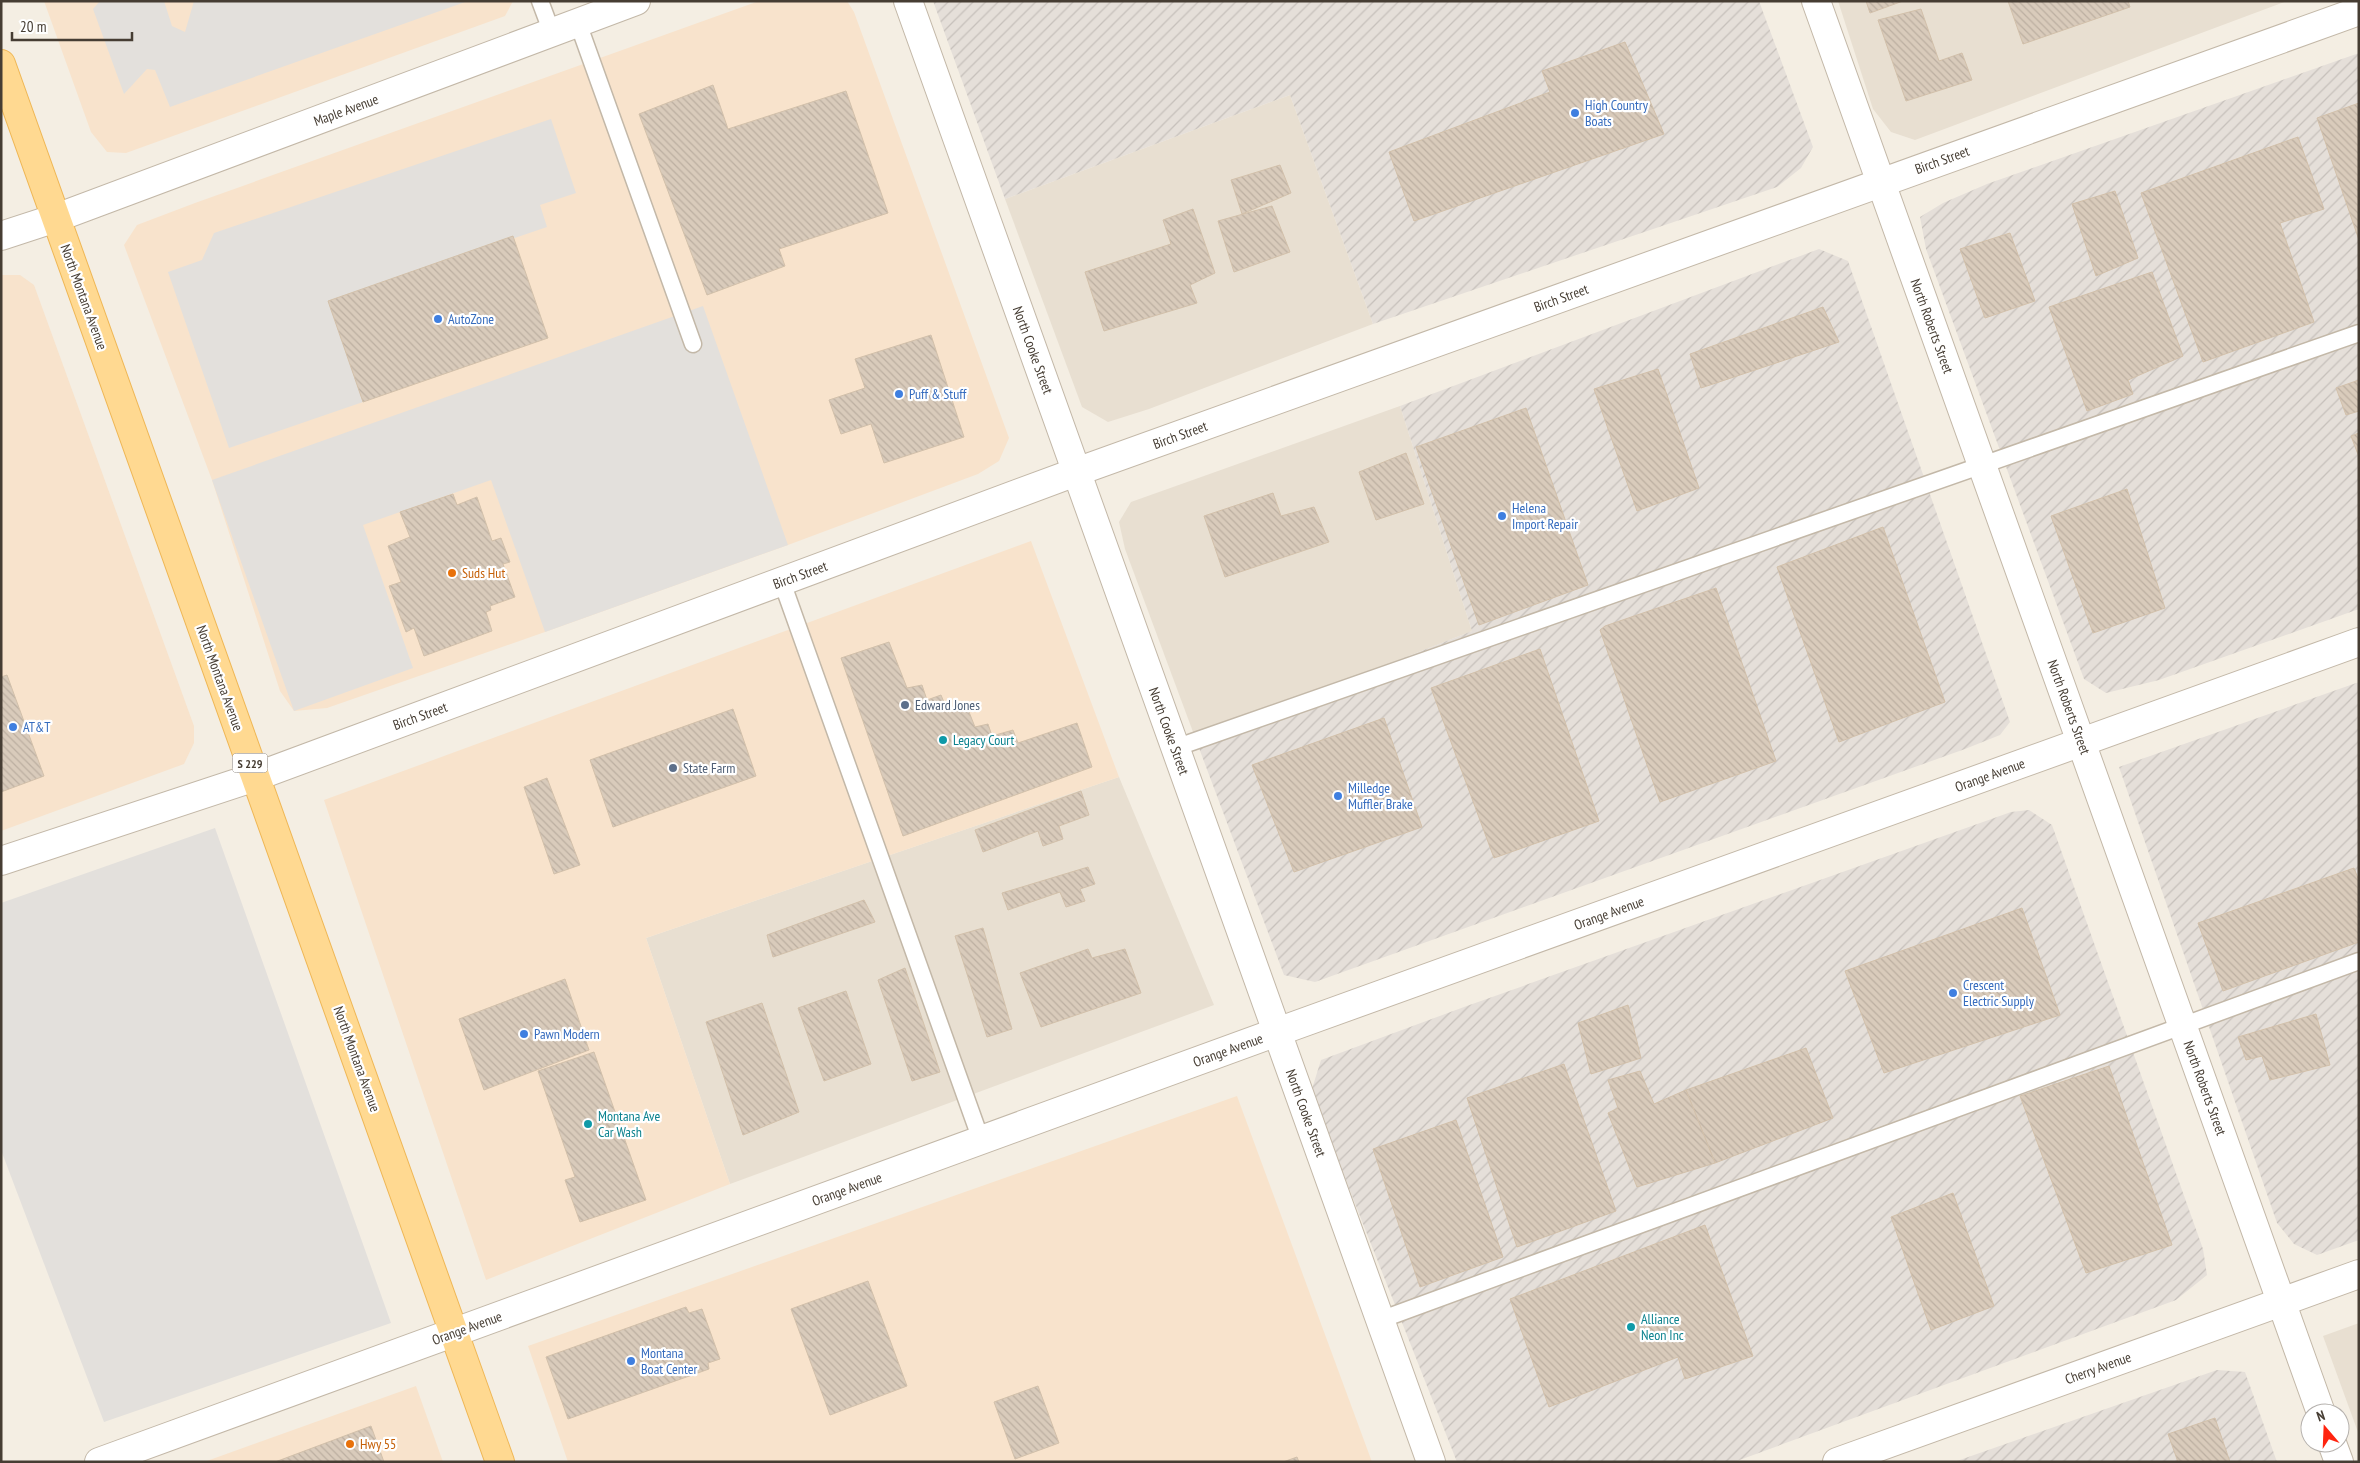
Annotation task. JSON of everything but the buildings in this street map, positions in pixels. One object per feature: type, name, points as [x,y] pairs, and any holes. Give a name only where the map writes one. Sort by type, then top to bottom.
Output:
[{"type":"main road","name":"North Montana Avenue","points":[[1,64],[500,1462]]},
{"type":"street","name":"Maple Avenue","points":[[1,236],[56,218],[636,1]]},
{"type":"street","name":"North Cooke Street","points":[[908,1],[1431,1462]]},
{"type":"street","name":"North Roberts Street","points":[[1816,1],[2317,1403]]},
{"type":"street","name":"Birch Street","points":[[1,861],[255,777],[1076,472],[2359,11]]},
{"type":"street","name":"Orange Avenue","points":[[98,1462],[1277,1032],[2359,642]]},
{"type":"street","name":"Cherry Avenue","points":[[1838,1462],[2359,1274]]},
{"type":"lane","points":[[540,1],[552,34]]},
{"type":"lane","points":[[578,23],[693,344]]},
{"type":"lane","points":[[1175,748],[2359,333]]},
{"type":"lane","points":[[782,582],[981,1140]]},
{"type":"lane","points":[[1380,1320],[2359,961]]},
{"type":"shaded area","points":[[44,1],[513,1],[505,16],[126,153],[107,152],[91,132]]},
{"type":"shaded area","points":[[100,1],[164,1],[172,26],[185,32],[194,1],[468,1],[170,107],[155,70],[147,69],[124,94],[93,9]]},
{"type":"shaded area","points":[[759,1],[847,1],[854,12],[1009,438],[999,461],[978,474],[788,545],[545,632],[327,708],[294,711],[280,691],[212,480],[124,245],[137,225]]},
{"type":"shaded area","points":[[933,1],[1759,1],[1813,147],[1801,168],[1777,187],[1373,324],[1290,95],[1005,199]]},
{"type":"shaded area","points":[[1838,1],[2287,1],[1915,140],[1891,132],[1873,109]]},
{"type":"shaded area","points":[[2359,53],[2359,609],[2159,680],[2106,693],[2084,679],[1926,249],[1920,217],[1943,203],[1987,184]]},
{"type":"shaded area","points":[[1290,95],[1373,324],[1149,409],[1108,422],[1082,407],[1005,199]]},
{"type":"shaded area","points":[[551,119],[576,193],[540,205],[547,227],[328,301],[363,402],[229,448],[168,272],[202,260],[214,233]]},
{"type":"shaded area","points":[[1819,249],[1848,261],[2010,722],[2000,735],[1965,749],[1315,982],[1284,975],[1196,740],[1472,631],[1400,406]]},
{"type":"shaded area","points":[[1,275],[20,275],[34,285],[194,726],[194,743],[184,764],[1,831]]},
{"type":"shaded area","points":[[703,306],[788,545],[545,632],[491,480],[363,525],[413,668],[294,711],[212,480]]},
{"type":"shaded area","points":[[1400,406],[1472,631],[1196,740],[1125,549],[1119,522],[1131,502]]},
{"type":"shaded area","points":[[1031,541],[1119,777],[646,938],[730,1184],[486,1280],[324,800]]},
{"type":"shaded area","points":[[2359,682],[2359,1240],[2317,1255],[2294,1244],[2277,1223],[2119,767]]},
{"type":"shaded area","points":[[1119,777],[1214,1005],[730,1184],[646,938]]},
{"type":"shaded area","points":[[2029,810],[2052,825],[2203,1249],[2207,1275],[2176,1300],[1734,1462],[1457,1462],[1311,1092],[1321,1060],[1464,1007],[2011,812]]},
{"type":"shaded area","points":[[215,828],[391,1323],[104,1422],[1,1150],[1,903]]},
{"type":"shaded area","points":[[1237,1096],[1372,1462],[568,1462],[528,1346]]},
{"type":"shaded area","points":[[2359,1323],[2359,1435],[2350,1410],[2350,1403],[2347,1403],[2323,1336]]},
{"type":"shaded area","points":[[2217,1370],[2245,1372],[2277,1462],[1954,1462]]},
{"type":"shaded area","points":[[416,1386],[443,1462],[204,1462]]},
{"type":"place","name":"High Country Boats","points":[[1575,113]]},
{"type":"place","name":"AutoZone","points":[[438,319]]},
{"type":"place","name":"Puff & Stuff","points":[[899,394]]},
{"type":"place","name":"Helena Import Repair","points":[[1502,516]]},
{"type":"place","name":"Suds Hut","points":[[452,573]]},
{"type":"place","name":"Edward Jones","points":[[905,705]]},
{"type":"place","name":"AT&T","points":[[13,727]]},
{"type":"place","name":"Legacy Court","points":[[943,740]]},
{"type":"place","name":"State Farm","points":[[673,768]]},
{"type":"place","name":"Milledge Muffler Brake","points":[[1338,796]]},
{"type":"place","name":"Crescent Electric Supply","points":[[1953,993]]},
{"type":"place","name":"Pawn Modern","points":[[524,1034]]},
{"type":"place","name":"Montana Ave Car Wash","points":[[588,1124]]},
{"type":"place","name":"Alliance Neon Inc","points":[[1631,1327]]},
{"type":"place","name":"Montana Boat Center","points":[[631,1361]]},
{"type":"place","name":"Hwy 55","points":[[350,1444]]}]
